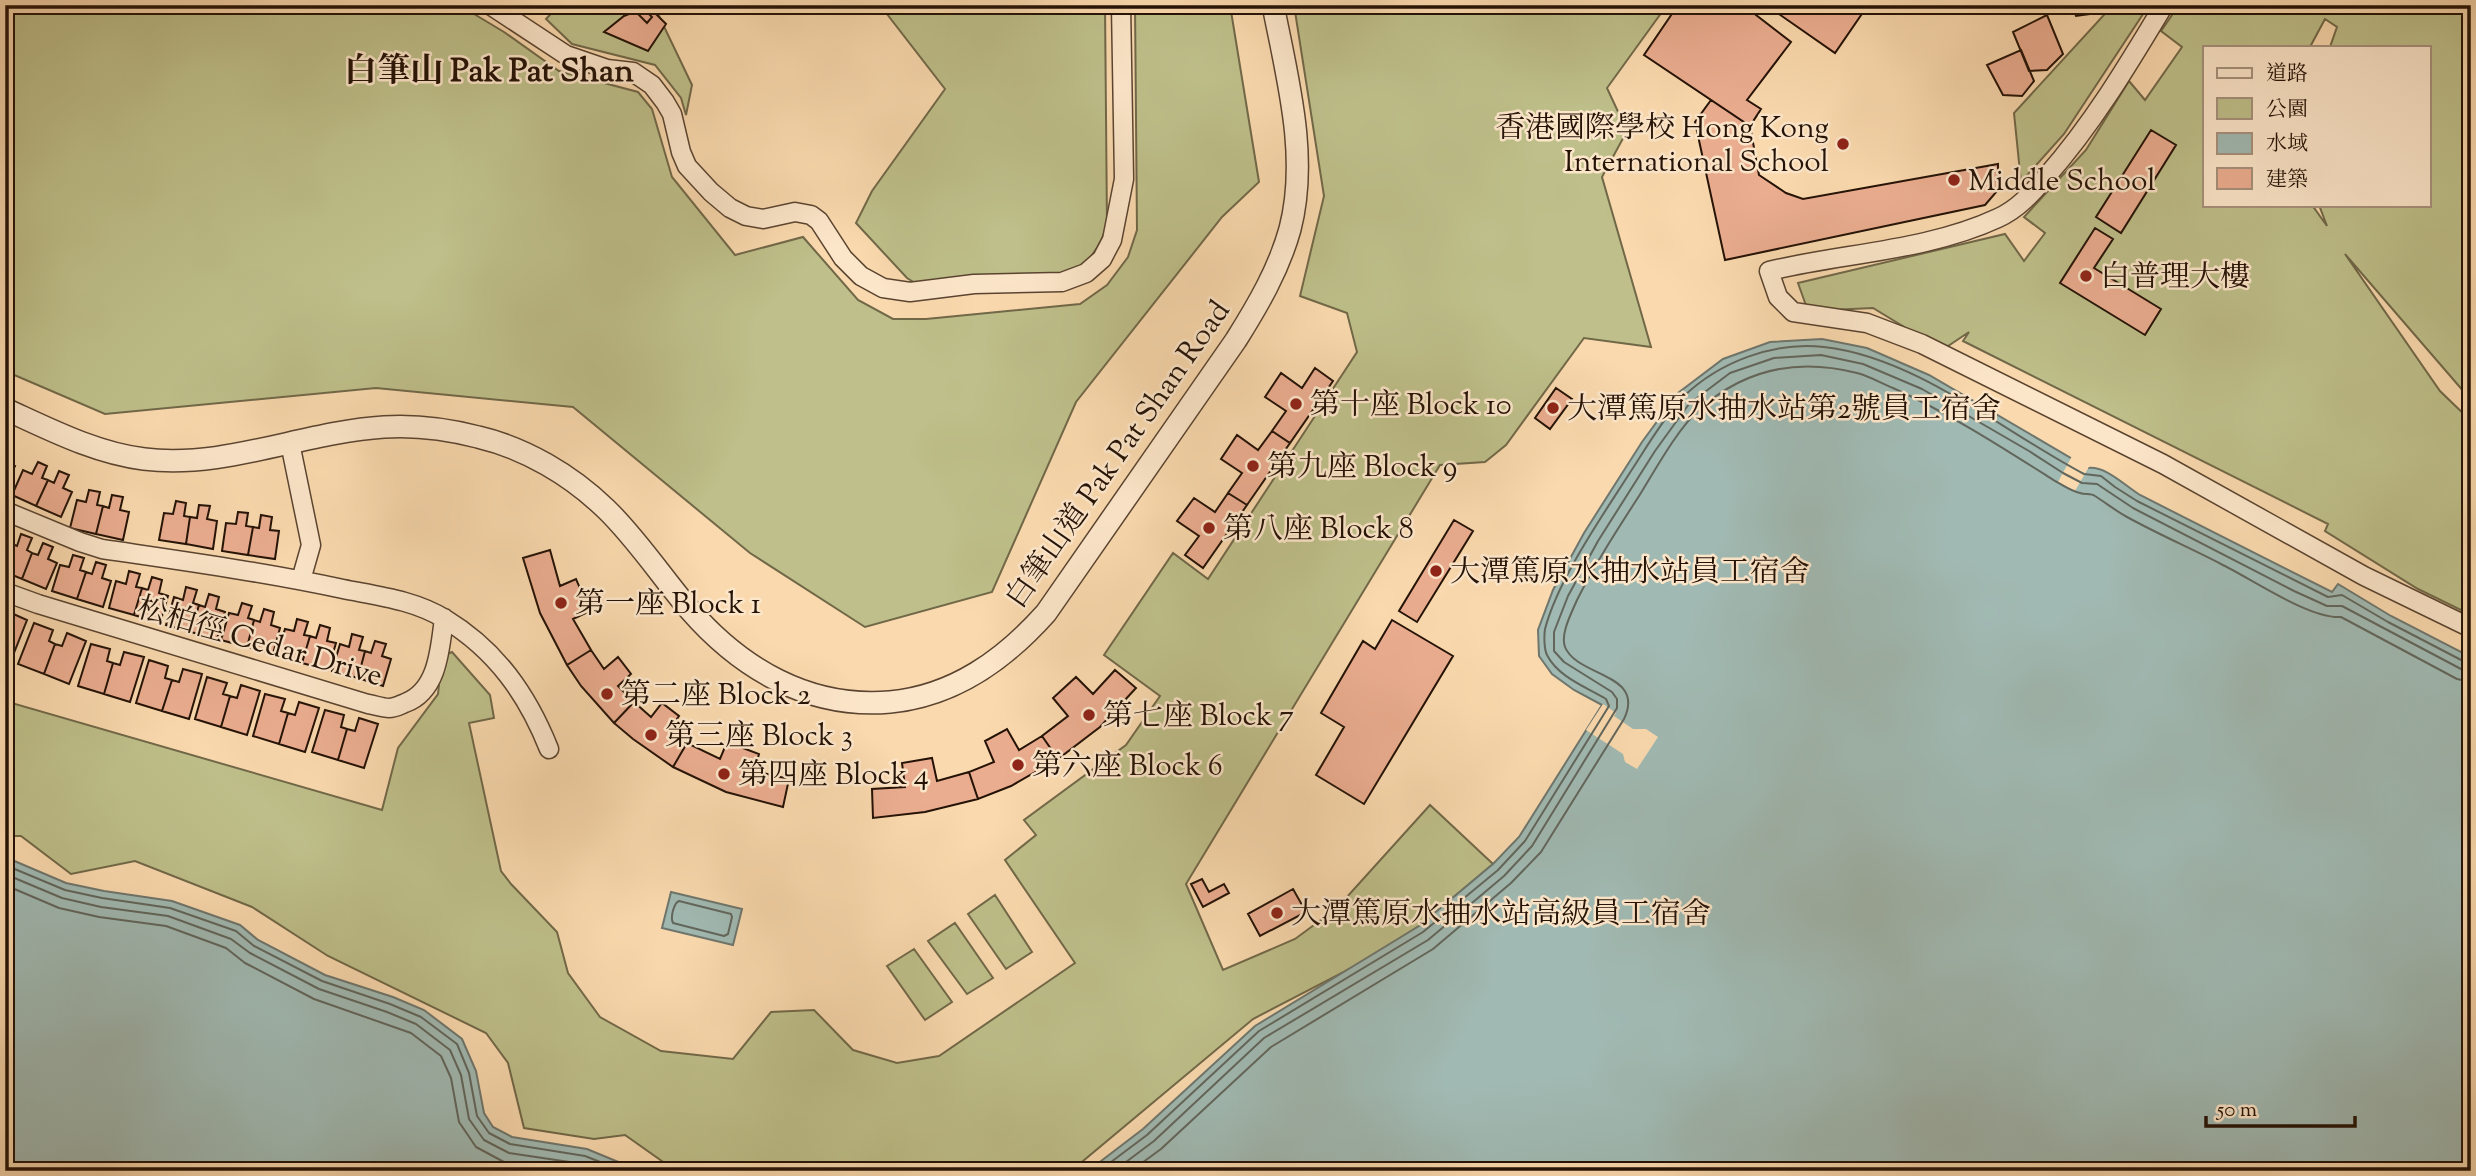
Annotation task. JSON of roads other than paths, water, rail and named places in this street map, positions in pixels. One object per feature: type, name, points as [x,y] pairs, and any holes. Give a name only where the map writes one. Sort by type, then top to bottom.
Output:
[{"type":"street","points":[[490,5],[566,55],[607,69],[633,72],[652,85],[672,114],[687,166],[730,208],[746,216],[764,219],[795,212],[810,215],[819,221],[843,258],[861,276],[883,288],[911,292],[974,284],[1062,282],[1086,273],[1107,253],[1117,220],[1125,170],[1121,5]]},
{"type":"street","name":"白筆山道 Pak Pat Shan Road","points":[[5,409],[100,449],[143,459],[214,458],[361,429],[409,426],[450,431],[503,444],[548,466],[598,502],[618,522],[709,631],[741,659],[775,680],[816,696],[861,703],[896,701],[936,692],[957,684],[996,662],[1014,647],[1058,598],[1236,340],[1273,275],[1290,228],[1296,192],[1296,163],[1288,83],[1273,5]]},
{"type":"street","points":[[2164,5],[2076,143],[2016,207],[2000,218],[1977,226],[1895,249],[1804,262],[1769,271],[1778,297],[1793,312],[1867,323],[1922,344],[2163,464],[2364,576],[2471,628]]},
{"type":"street","points":[[290,443],[311,545],[300,580]]},
{"type":"street","points":[[5,510],[102,549],[300,580],[424,608],[444,618],[472,638],[505,670],[519,687],[536,717],[549,749]]},
{"type":"street","name":"松柏徑 Cedar Drive","points":[[5,592],[368,705],[392,708],[410,701],[425,690],[433,675],[441,647],[444,618]]},
{"type":"water","points":[[1822,339],[1867,348],[1929,375],[2088,468],[2108,473],[2140,495],[2332,592],[2338,584],[2391,616],[2471,657],[2471,1171],[1088,1171],[1143,1129],[1255,1026],[1419,926],[1493,864],[1519,837],[1602,705],[1552,674],[1539,656],[1538,630],[1553,590],[1584,533],[1642,442],[1678,393],[1723,359],[1770,342]]},
{"type":"water","points":[[5,857],[66,883],[172,901],[240,925],[258,940],[325,975],[424,1010],[462,1039],[476,1071],[484,1113],[493,1127],[512,1137],[587,1149],[635,1171],[5,1171]]},
{"type":"water","points":[[671,892],[742,909],[733,945],[662,928]]},
{"type":"place","name":"香港國際學校 Hong Kong International School","points":[[1843,144]]},
{"type":"place","name":"Middle School","points":[[1954,180]]},
{"type":"place","name":"白普理大樓","points":[[2086,276]]},
{"type":"place","name":"第十座 Block 10","points":[[1296,404]]},
{"type":"place","name":"大潭篤原水抽水站第2號員工宿舍","points":[[1553,408]]},
{"type":"place","name":"第九座 Block 9","points":[[1253,466]]},
{"type":"place","name":"第八座 Block 8","points":[[1209,528]]},
{"type":"place","name":"大潭篤原水抽水站員工宿舍","points":[[1436,571]]},
{"type":"place","name":"第一座 Block 1","points":[[561,603]]},
{"type":"place","name":"第二座 Block 2","points":[[607,694]]},
{"type":"place","name":"第七座 Block 7","points":[[1089,715]]},
{"type":"place","name":"第三座 Block 3","points":[[651,735]]},
{"type":"place","name":"第六座 Block 6","points":[[1018,765]]},
{"type":"place","name":"第四座 Block 4","points":[[724,774]]},
{"type":"place","name":"大潭篤原水抽水站高級員工宿舍","points":[[1277,913]]},
{"type":"district","name":"白筆山 Pak Pat Shan","points":[[489,69]]}]
